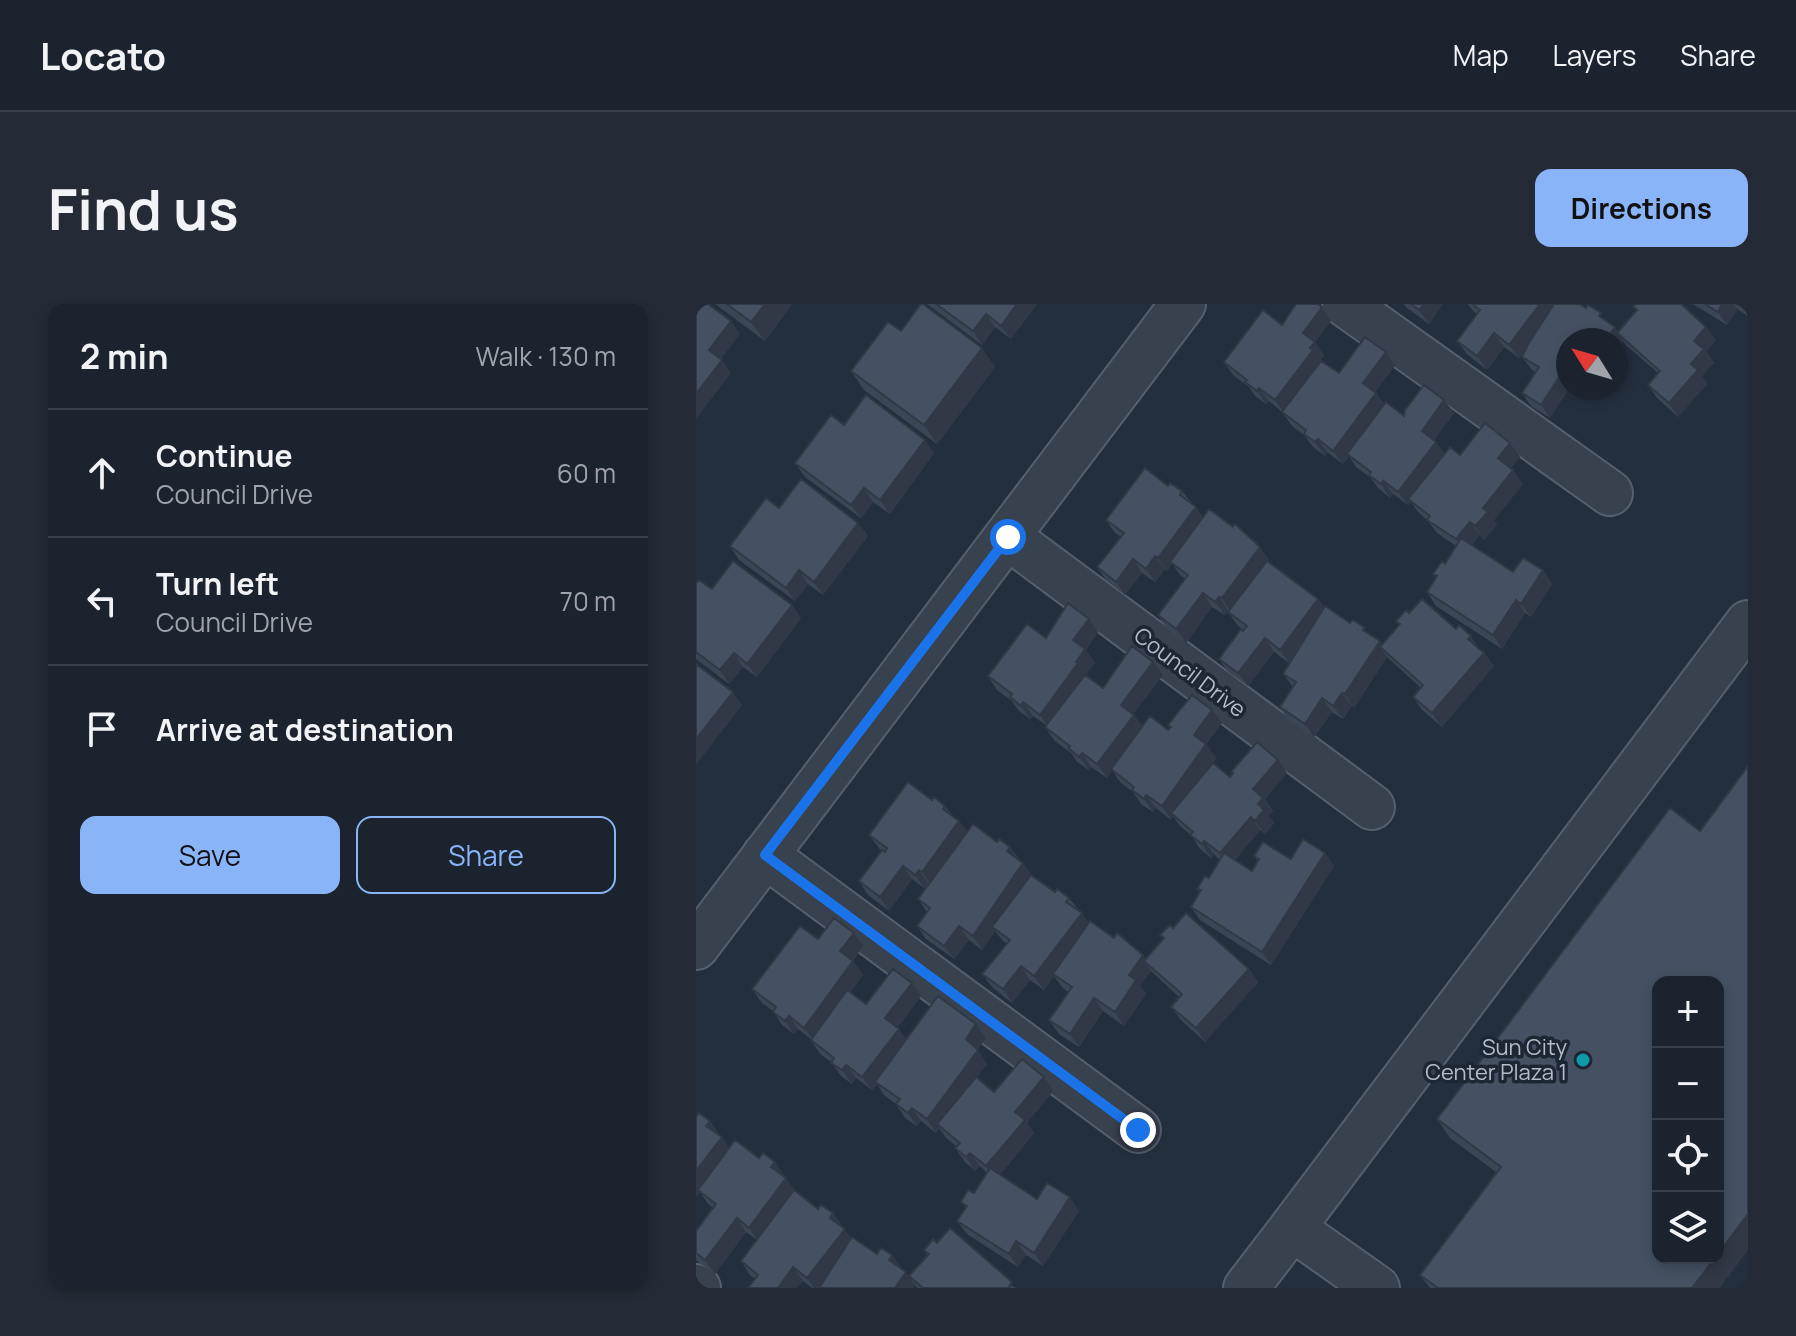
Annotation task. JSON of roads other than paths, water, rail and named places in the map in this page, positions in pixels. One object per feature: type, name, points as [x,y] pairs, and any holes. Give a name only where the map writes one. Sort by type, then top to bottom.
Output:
[{"type":"street","points":[[696,947],[1183,304]]},
{"type":"street","points":[[1345,304],[1610,493]]},
{"type":"street","name":"Council Drive","points":[[1008,537],[1372,807]]},
{"type":"street","points":[[1246,1288],[1748,623]]},
{"type":"street","points":[[765,855],[1138,1130]]},
{"type":"street","points":[[1292,1228],[1377,1288]]},
{"type":"place","name":"Sun City Center Plaza 1","points":[[1583,1060]]}]
